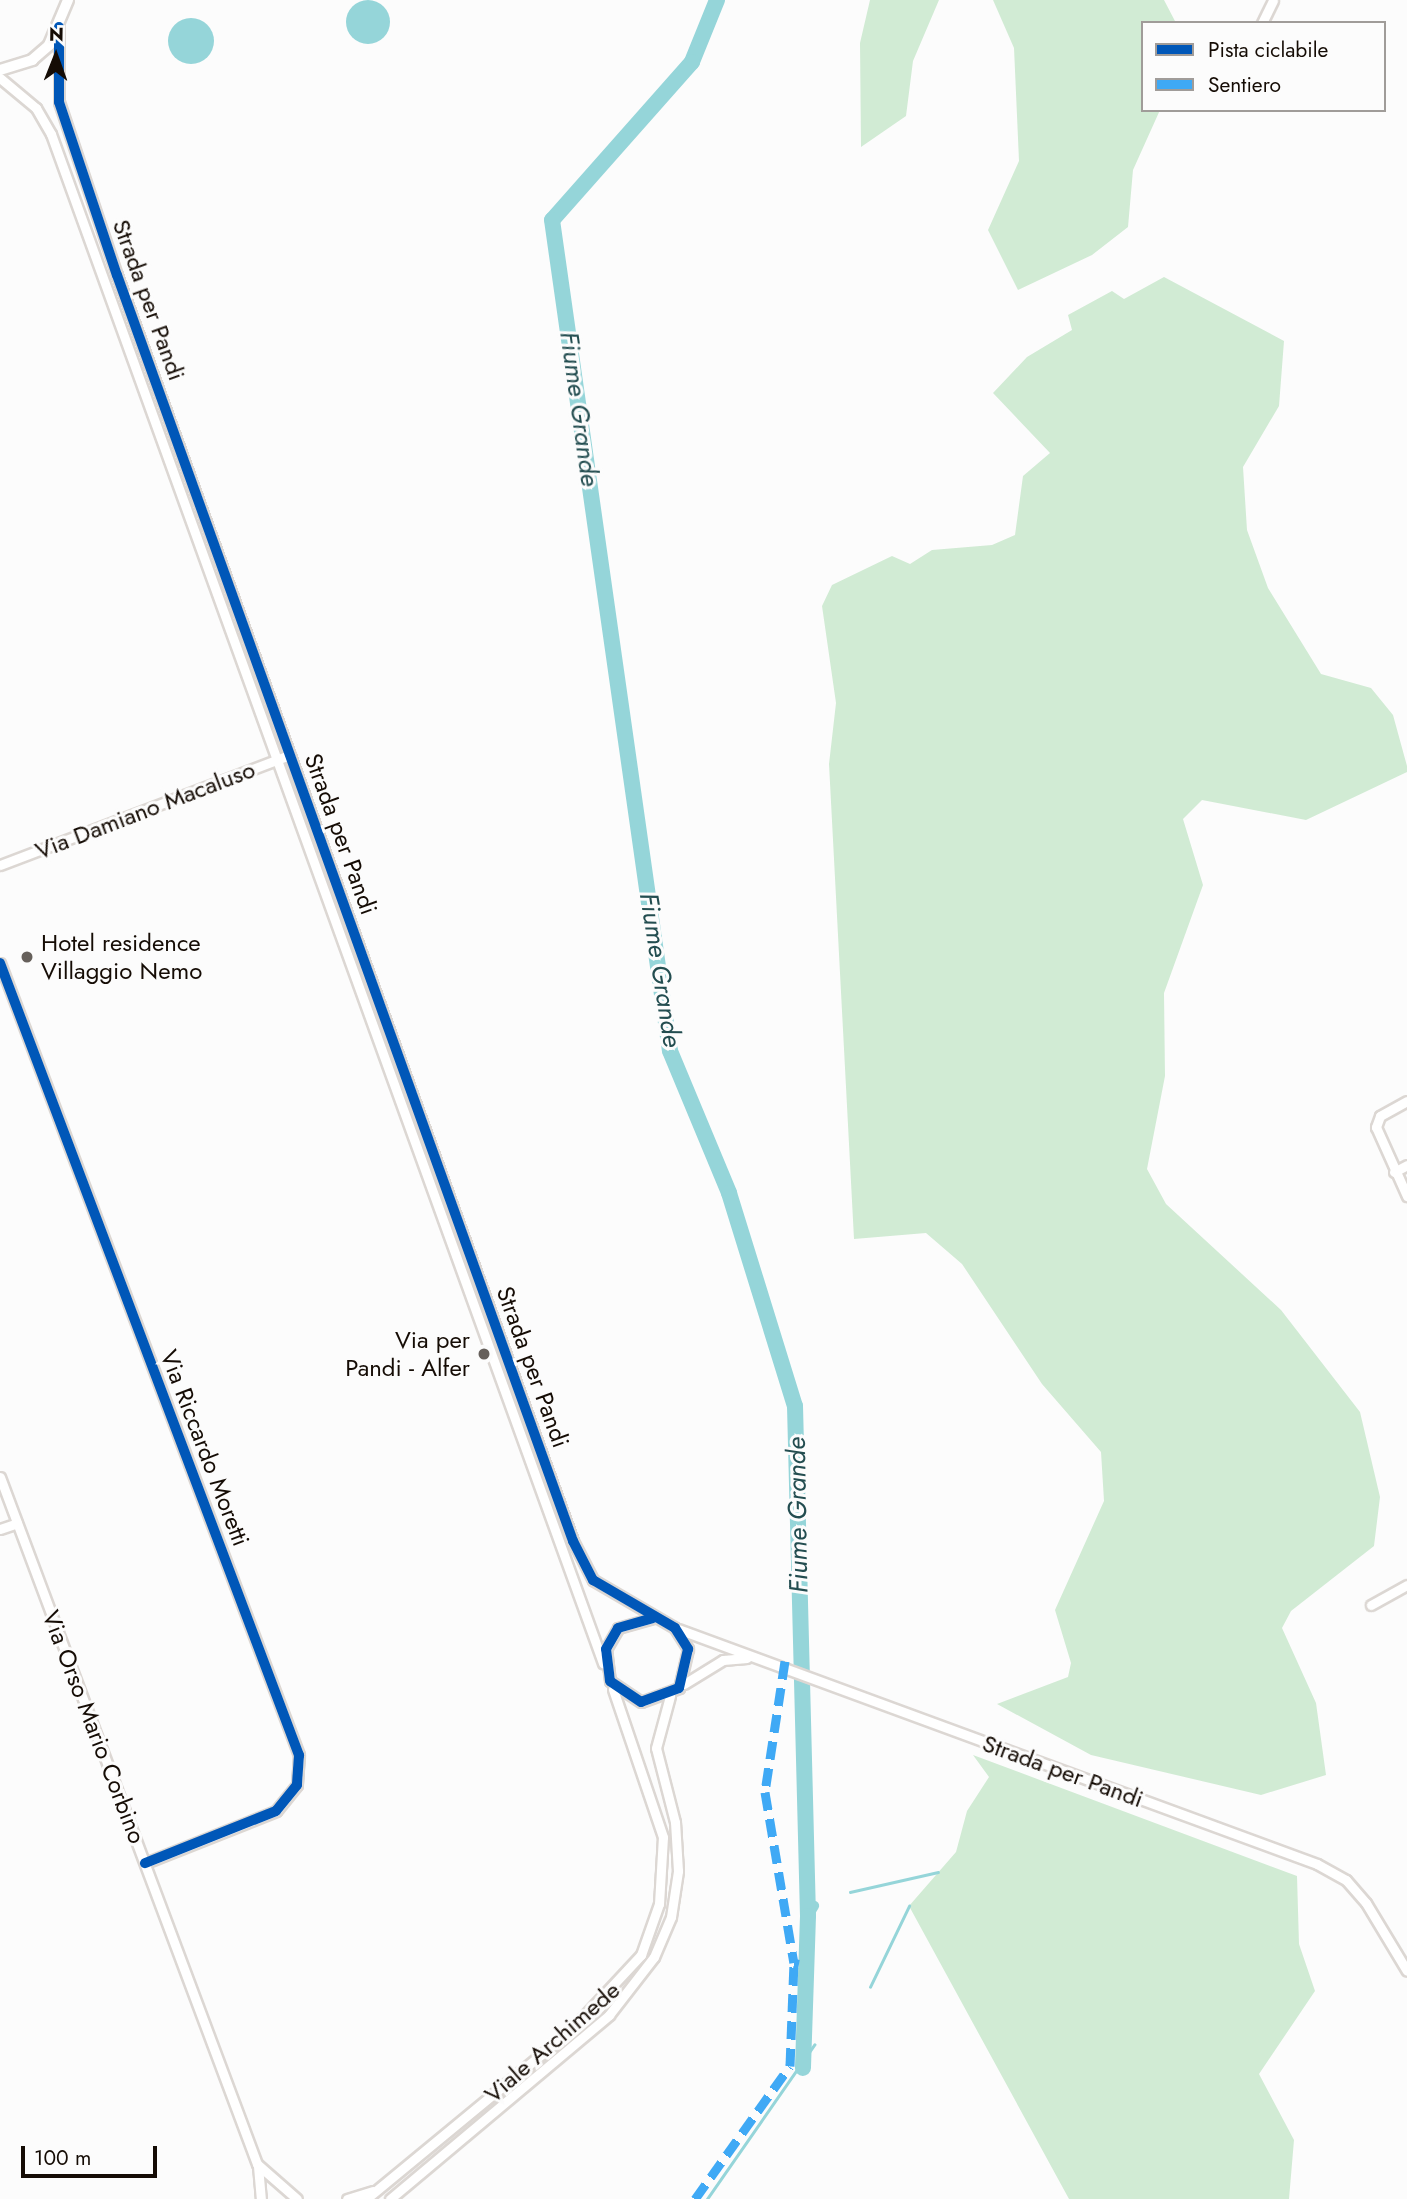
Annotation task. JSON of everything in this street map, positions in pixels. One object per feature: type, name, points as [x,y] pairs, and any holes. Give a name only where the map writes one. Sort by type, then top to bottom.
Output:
[{"type":"street","points":[[0,70],[32,60],[59,27],[65,0]]},
{"type":"street","points":[[1263,21],[1273,0]]},
{"type":"street","name":"Strada per Pandi","points":[[59,27],[57,88],[64,121],[584,1569],[653,1618],[675,1628],[1147,1801],[1346,1880],[1407,1971]]},
{"type":"street","name":"Strada per Pandi","points":[[0,78],[31,103],[51,134],[608,1676]]},
{"type":"street","name":"Via Damiano Macaluso","points":[[0,865],[290,755]]},
{"type":"street","name":"Via Riccardo Moretti","points":[[0,964],[299,1755],[297,1785],[276,1811],[145,1863]]},
{"type":"street","points":[[1407,1101],[1380,1116],[1376,1127],[1407,1196]]},
{"type":"street","points":[[1394,1172],[1407,1165]]},
{"type":"street","name":"Via Orso Mario Corbino","points":[[0,1477],[257,2164],[295,2199]]},
{"type":"street","points":[[0,1529],[18,1523]]},
{"type":"street","points":[[1371,1605],[1407,1585]]},
{"type":"street","points":[[653,1618],[618,1628],[606,1649],[608,1676],[641,1702],[670,1696],[723,1661],[756,1659]]},
{"type":"street","points":[[675,1628],[689,1663],[679,1688]]},
{"type":"street","name":"Viale Archimede","points":[[366,2199],[571,2030],[641,1955],[659,1904],[663,1837],[608,1676]]},
{"type":"street","name":"Viale Archimede","points":[[390,2199],[609,2015],[654,1957],[671,1917],[678,1871],[675,1822],[656,1748],[670,1696]]},
{"type":"street","points":[[257,2164],[261,2199]]},
{"type":"street","points":[[347,2199],[378,2189]]},
{"type":"green space","points":[[870,0],[939,0],[913,61],[906,116],[861,147],[860,43]]},
{"type":"green space","points":[[993,0],[1164,0],[1175,21],[1141,21],[1141,112],[1159,112],[1133,170],[1128,227],[1092,255],[1018,290],[988,230],[1019,161],[1014,48]]},
{"type":"green space","points":[[1164,277],[1284,341],[1279,406],[1243,467],[1247,530],[1268,588],[1321,674],[1371,688],[1393,715],[1407,766],[1407,772],[1306,820],[1202,800],[1183,819],[1203,885],[1164,993],[1165,1076],[1147,1169],[1166,1204],[1281,1310],[1360,1412],[1380,1497],[1374,1546],[1291,1611],[1282,1628],[1316,1703],[1326,1775],[1261,1795],[1091,1755],[997,1704],[1068,1677],[1071,1663],[1055,1610],[1104,1501],[1101,1452],[1042,1384],[962,1264],[926,1233],[854,1239],[829,764],[836,703],[822,606],[832,585],[892,556],[910,564],[932,550],[992,545],[1015,535],[1023,476],[1050,453],[993,393],[1027,357],[1072,330],[1068,315],[1112,291],[1124,299]]},
{"type":"green space","points":[[973,1755],[1297,1876],[1299,1944],[1315,1991],[1259,2074],[1294,2140],[1289,2199],[1069,2199],[909,1906],[956,1852],[967,1811],[989,1777]]},
{"type":"water","points":[[368,0],[384,6],[390,22],[384,38],[368,44],[352,38],[346,22],[352,6]]},
{"type":"water","points":[[191,18],[207,25],[214,41],[207,57],[191,64],[175,57],[168,41],[175,25]]},
{"type":"waterway","name":"Fiume Grande","points":[[717,0],[692,62],[552,220],[670,1051],[729,1193],[795,1406],[808,1916],[803,2068]]},
{"type":"waterway","points":[[850,1892],[938,1872]]},
{"type":"waterway","name":"Fiume Grande","points":[[808,1916],[814,1906]]},
{"type":"waterway","name":"Fiume Grande","points":[[870,1987],[909,1906]]},
{"type":"waterway","name":"Fiume Grande","points":[[707,2199],[814,2045]]},
{"type":"marked path","points":[[785,1661],[765,1792],[794,1963]]},
{"type":"marked path","points":[[695,2199],[790,2066],[794,1963],[799,1964]]},
{"type":"cycle path","points":[[59,27],[59,102],[117,275],[573,1541],[593,1580],[675,1628],[688,1649],[679,1688],[641,1702],[610,1681],[606,1649],[618,1628],[653,1618]]},
{"type":"cycle path","points":[[0,963],[299,1755],[297,1785],[276,1811],[145,1863]]},
{"type":"place","name":"Hotel residence Villaggio Nemo","points":[[27,957]]},
{"type":"place","name":"Via per Pandi - Alfer","points":[[484,1354]]}]
